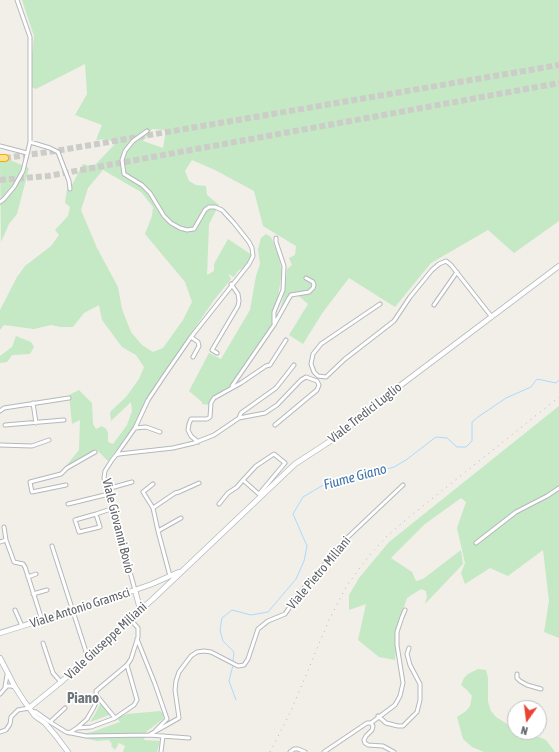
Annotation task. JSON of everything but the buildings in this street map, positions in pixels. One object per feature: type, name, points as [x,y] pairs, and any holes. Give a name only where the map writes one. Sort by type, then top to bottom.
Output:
[{"type":"main road","name":"Viale Tredici Luglio","points":[[180,571],[295,464],[338,436],[377,403],[559,266]]},
{"type":"main road","name":"Viale Antonio Gramsci","points":[[0,634],[135,590],[180,571]]},
{"type":"main road","name":"Viale Giuseppe Miliani","points":[[30,710],[88,658],[180,571]]},
{"type":"main road","name":"Viale Giovanni Bovio","points":[[135,590],[140,609]]},
{"type":"main road","points":[[0,658],[15,687],[30,710],[51,730],[68,752]]},
{"type":"street","points":[[0,202],[14,187],[23,171],[30,142],[30,37],[17,0]]},
{"type":"street","name":"Viale Giovanni Bovio","points":[[135,590],[104,478],[105,471],[135,428],[148,400],[191,337],[251,260],[253,252],[249,242],[222,210],[217,207],[209,207],[205,210],[194,229],[187,230],[180,228],[171,223],[164,216],[150,192],[142,185],[124,174],[122,160],[125,151],[133,141],[148,131]]},
{"type":"street","points":[[30,142],[58,152],[69,181],[70,189]]},
{"type":"street","points":[[0,146],[27,153]]},
{"type":"street","points":[[274,325],[274,312],[283,290],[284,266],[276,238]]},
{"type":"street","points":[[380,304],[321,344],[313,354],[311,364],[314,372],[318,376],[326,377],[345,359],[394,321],[410,297],[432,270],[439,264],[446,261],[457,272],[491,316]]},
{"type":"street","points":[[434,305],[457,272]]},
{"type":"street","points":[[231,388],[274,325],[292,295],[309,292],[313,288],[313,282],[306,278]]},
{"type":"street","points":[[217,353],[212,350],[238,306],[238,294],[231,284]]},
{"type":"street","points":[[191,337],[198,342],[199,346],[192,356]]},
{"type":"street","points":[[198,442],[191,436],[188,430],[188,424],[191,420],[207,419],[210,417],[211,403],[214,398],[270,365],[286,340]]},
{"type":"street","points":[[239,418],[241,413],[269,394],[279,385],[294,365]]},
{"type":"street","points":[[275,424],[317,390],[319,386],[317,381],[318,376]]},
{"type":"street","points":[[116,455],[173,448],[198,442],[214,435],[239,418],[265,413],[277,405],[301,380],[306,377],[317,381]]},
{"type":"street","points":[[0,411],[4,408],[69,398]]},
{"type":"street","points":[[33,403],[36,423]]},
{"type":"street","points":[[5,425],[64,420]]},
{"type":"street","points":[[135,428],[146,427],[160,432]]},
{"type":"street","points":[[0,445],[32,446],[49,440]]},
{"type":"street","points":[[66,484],[32,492],[30,482],[61,474],[67,468],[95,452]]},
{"type":"street","name":"Viale Tredici Luglio","points":[[243,480],[256,466],[274,454],[285,463],[260,495]]},
{"type":"street","points":[[219,504],[243,480],[260,495]]},
{"type":"street","points":[[107,489],[132,482]]},
{"type":"street","points":[[153,508],[175,493],[199,483]]},
{"type":"street","points":[[153,484],[143,492],[153,508],[170,576]]},
{"type":"street","name":"Viale Pietro Miliani","points":[[30,710],[36,712],[70,733],[86,736],[149,735],[156,732],[179,718],[175,690],[176,680],[179,672],[188,659],[197,652],[204,651],[211,652],[238,666],[244,665],[248,659],[258,628],[268,621],[285,614],[298,595],[348,538],[403,485]]},
{"type":"street","points":[[476,543],[516,512],[559,488]]},
{"type":"street","points":[[68,504],[109,494]]},
{"type":"street","points":[[96,514],[100,526],[79,532],[76,520],[96,514],[113,509]]},
{"type":"street","points":[[158,531],[181,518]]},
{"type":"street","points":[[4,527],[6,540],[14,562],[22,564],[28,577],[42,620]]},
{"type":"street","points":[[0,542],[6,540]]},
{"type":"street","points":[[52,546],[88,658]]},
{"type":"street","points":[[28,577],[36,574]]},
{"type":"street","points":[[33,594],[47,590]]},
{"type":"street","points":[[15,610],[22,626]]},
{"type":"street","points":[[324,752],[367,723],[371,723],[378,716],[395,705],[400,696],[403,683],[397,645],[397,632],[405,610]]},
{"type":"street","points":[[70,733],[87,719],[97,700],[95,694],[96,691],[127,665],[131,659],[137,639],[138,628],[130,619]]},
{"type":"street","points":[[137,639],[167,719],[156,732]]},
{"type":"street","points":[[43,643],[53,673],[61,682]]},
{"type":"street","points":[[378,716],[386,723],[403,726],[417,712],[420,700],[420,684],[410,665],[407,654],[409,648]]},
{"type":"street","points":[[77,728],[91,727],[115,718],[134,705],[137,700],[127,665]]},
{"type":"street","points":[[0,694],[5,688],[7,673]]},
{"type":"street","points":[[517,674],[517,678],[520,681],[527,685],[541,689]]},
{"type":"street","points":[[5,688],[11,686],[15,687]]},
{"type":"street","points":[[95,694],[115,718]]},
{"type":"street","points":[[50,722],[65,708]]},
{"type":"street","points":[[0,732],[6,730],[10,724],[11,716],[18,710],[30,710]]},
{"type":"street","points":[[371,723],[373,726],[372,730],[366,736],[364,740],[365,743],[368,745],[383,746],[394,752]]},
{"type":"street","points":[[149,735],[190,738]]},
{"type":"street","points":[[161,752],[163,736]]},
{"type":"street","points":[[290,752],[294,749],[305,752]]},
{"type":"green space","points":[[22,0],[559,0],[559,221],[514,253],[488,230],[431,263],[395,307],[349,278],[323,312],[303,344],[289,335],[308,304],[300,297],[291,293],[285,300],[280,310],[285,290],[287,269],[292,265],[289,258],[295,255],[296,246],[263,226],[254,191],[215,170],[192,160],[185,171],[189,181],[196,185],[206,186],[207,195],[219,205],[209,224],[207,275],[214,271],[214,264],[228,239],[252,255],[252,262],[238,271],[234,277],[228,274],[231,279],[214,300],[168,367],[147,400],[134,426],[108,461],[96,449],[62,471],[79,450],[80,420],[72,424],[69,395],[79,390],[92,403],[93,424],[96,429],[102,426],[106,429],[108,433],[108,442],[113,444],[127,425],[132,411],[131,402],[111,421],[110,412],[126,397],[139,379],[144,367],[136,355],[122,347],[102,320],[99,305],[84,313],[73,327],[51,325],[34,329],[4,325],[0,330],[0,310],[17,277],[25,266],[51,246],[59,235],[55,230],[68,216],[70,207],[65,203],[67,189],[73,183],[83,164],[93,167],[115,144],[108,139],[96,140],[102,125],[75,115],[87,94],[85,64],[36,89],[29,86],[34,36]],"holes":[[[152,129],[166,130],[163,148],[143,141]],[[103,170],[141,192],[153,207],[152,216],[145,234],[185,282],[192,302],[183,320],[163,348],[153,352],[142,345],[131,332],[122,309],[118,287],[97,248],[81,210],[88,188]]]},
{"type":"green space","points":[[10,160],[29,168],[17,214],[9,224],[1,242],[0,162]]},
{"type":"green space","points":[[266,234],[271,237],[279,257],[282,272],[275,314],[271,326],[233,386],[212,397],[209,405],[202,404],[202,402],[189,391],[209,353],[221,359],[250,310],[256,276],[260,264],[258,249],[261,238]]},
{"type":"green space","points":[[16,336],[31,342],[34,347],[30,354],[12,355],[7,362],[0,363],[0,356],[12,347]]},
{"type":"green space","points":[[559,406],[559,638],[544,632],[549,601],[543,550],[508,576],[490,568],[465,584],[461,573],[465,563],[457,528],[466,502],[461,498],[425,524],[391,558],[412,572],[416,581],[423,579],[461,550],[463,564],[425,604],[427,597],[426,591],[421,589],[407,598],[398,625],[395,660],[379,657],[358,640],[366,604],[349,610],[349,595],[359,578],[389,542]]},
{"type":"green space","points":[[478,669],[486,670],[488,678],[488,702],[491,711],[496,717],[507,724],[507,740],[546,740],[555,752],[484,752],[472,747],[463,739],[457,717],[466,711],[470,706],[472,696],[461,685],[464,678],[468,674]]},
{"type":"green space","points":[[101,702],[112,714],[90,722],[95,714]]},
{"type":"green space","points":[[160,711],[164,714],[163,719],[147,731],[144,740],[160,741],[157,752],[123,752],[125,746],[119,743],[115,750],[111,746],[112,744],[109,740],[97,741],[80,737],[81,734],[92,732],[120,722],[117,718],[127,714]]},
{"type":"waterway","name":"Fiume Giano","points":[[233,661],[234,652],[223,641],[220,630],[222,618],[232,610],[251,615],[268,612],[296,579],[304,561],[307,546],[293,514],[303,497],[325,484],[394,467],[406,460],[436,437],[447,438],[457,447],[466,447],[472,441],[472,422],[478,417],[506,398],[531,387],[537,379],[556,383],[559,380]]},
{"type":"waterway","name":"Fiume Giano","points":[[233,665],[229,681],[236,700]]},
{"type":"tunnel","points":[[5,158],[56,151],[559,65]]},
{"type":"tunnel","points":[[0,180],[48,176],[559,83]]},
{"type":"railway","points":[[270,752],[291,711],[329,620],[346,587],[368,557],[386,537],[408,518],[559,397]]},
{"type":"district","name":"Piano","points":[[83,698]]}]
